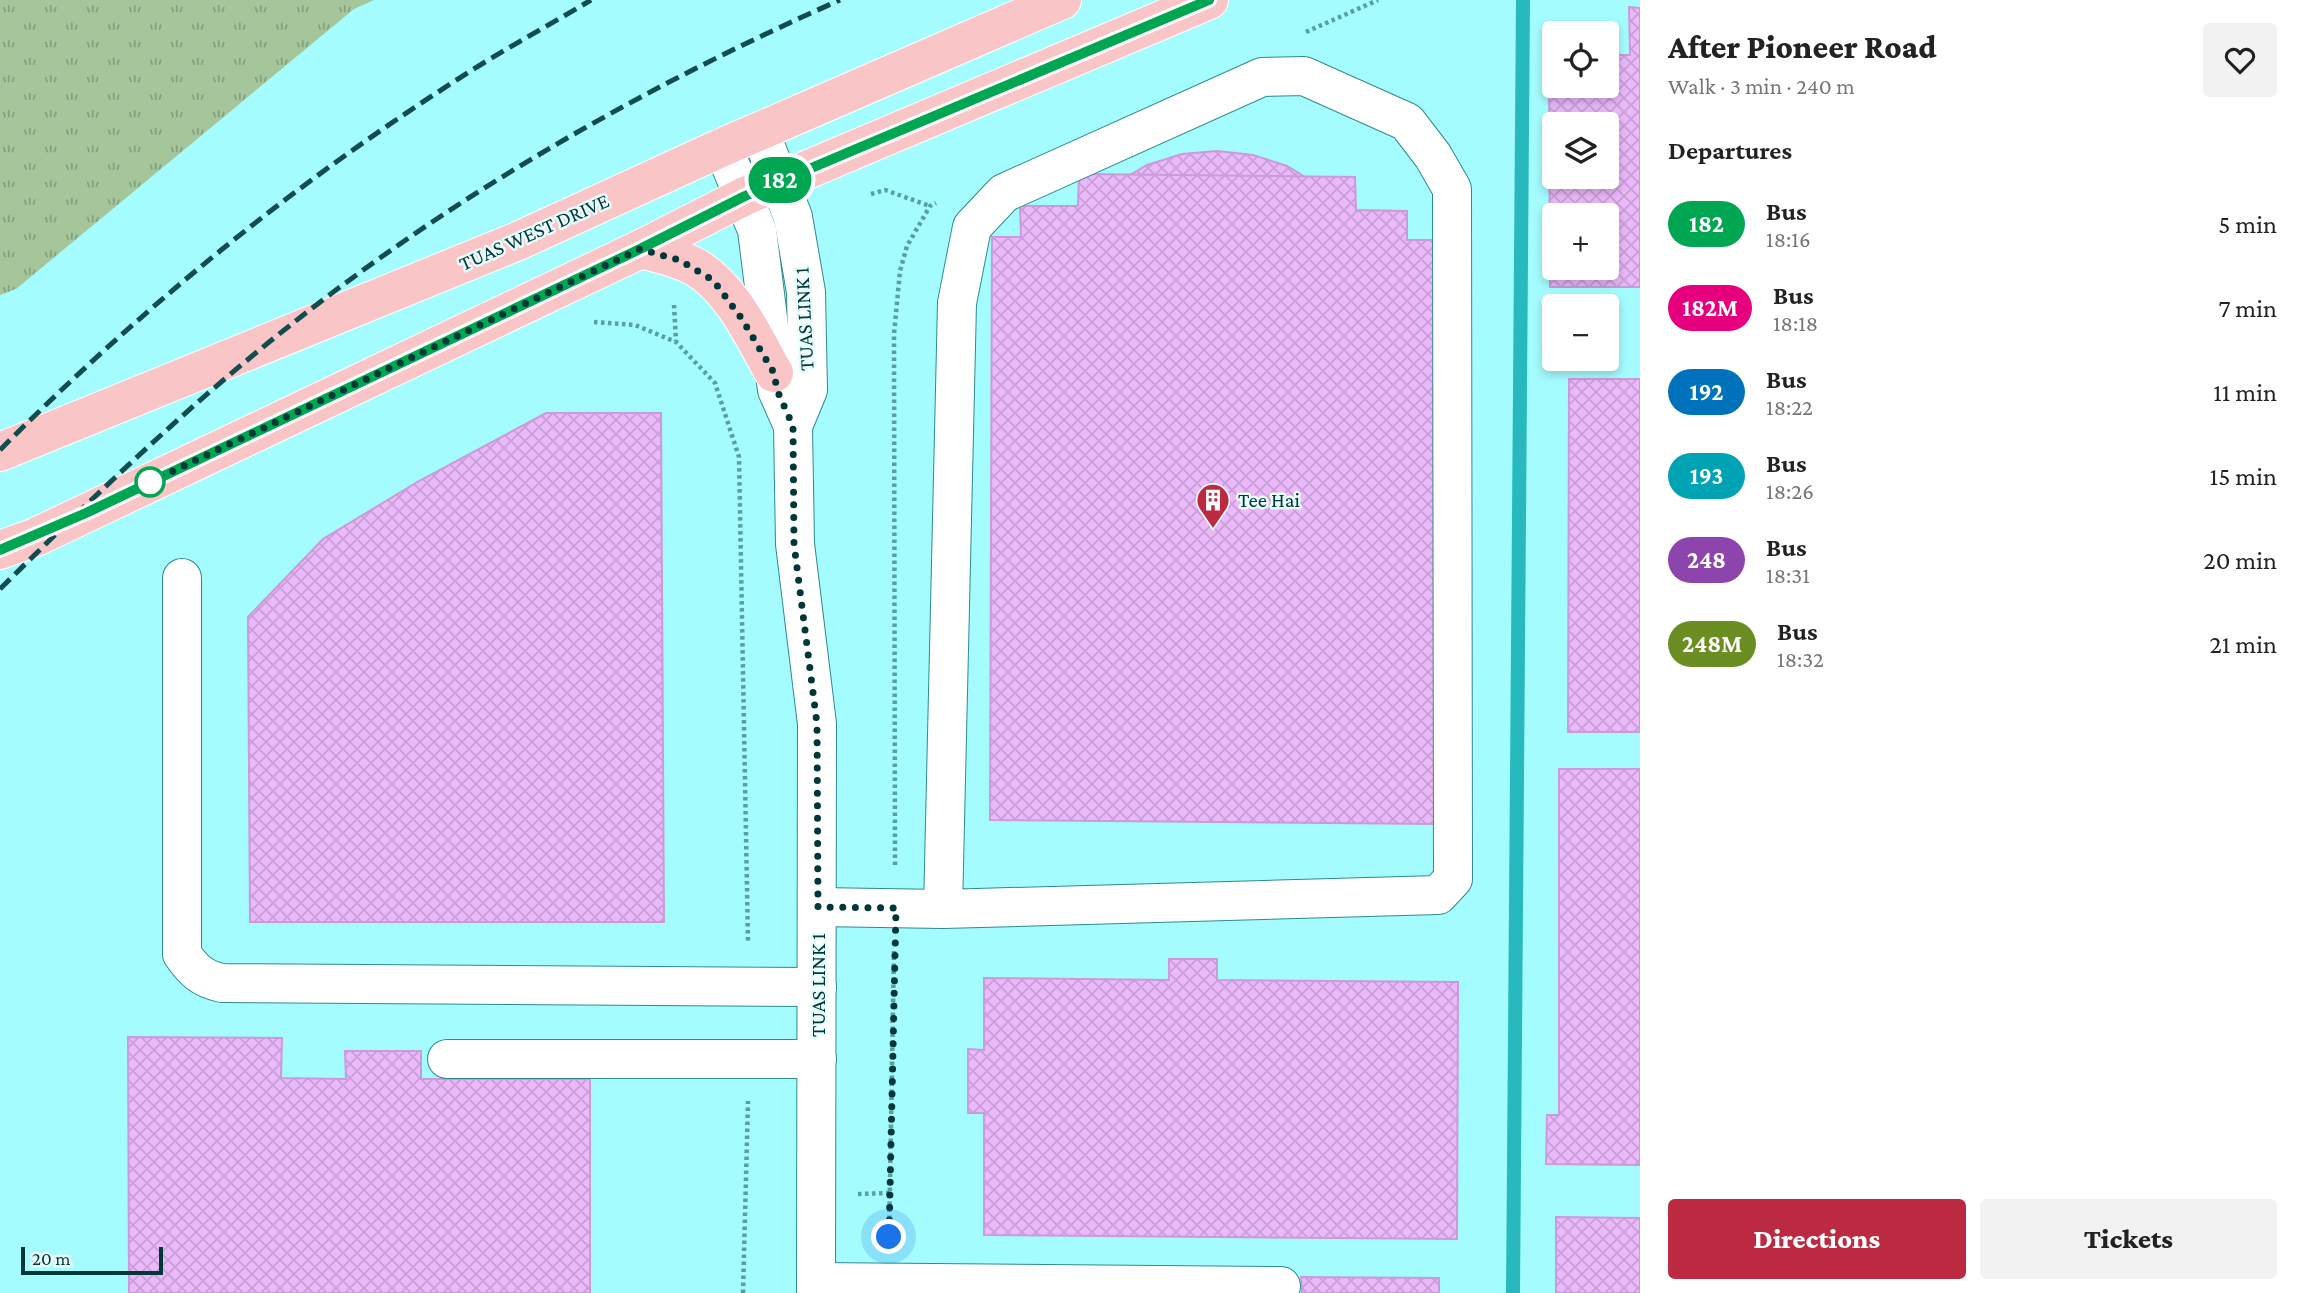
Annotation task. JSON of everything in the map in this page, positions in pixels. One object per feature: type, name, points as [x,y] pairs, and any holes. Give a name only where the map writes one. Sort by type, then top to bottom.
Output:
[{"type":"main road","name":"TUAS WEST DRIVE","points":[[0,452],[518,241],[723,147],[1062,0]]},
{"type":"main road","points":[[0,550],[36,537],[640,249],[745,196],[1209,0]]},
{"type":"main road","points":[[640,249],[679,260],[713,280],[742,319],[774,373]]},
{"type":"street","points":[[818,907],[943,909],[1438,895],[1453,879],[1452,189],[1433,156],[1407,122],[1304,76],[1262,77],[1004,193],[972,227],[957,303],[943,909]]},
{"type":"street","name":"TUAS LINK 1","points":[[760,132],[793,217],[806,292],[808,390],[793,426],[794,544],[817,724],[816,1287]]},
{"type":"street","name":"TUAS LINK 1","points":[[723,147],[757,230],[777,390],[793,426]]},
{"type":"street","points":[[182,578],[182,954],[191,969],[206,980],[222,983],[817,987]]},
{"type":"street","points":[[447,1059],[817,1059]]},
{"type":"street","points":[[816,1287],[889,1282],[933,1288],[1281,1286]]},
{"type":"path","points":[[889,1282],[889,1108],[896,908],[894,334],[900,271],[907,246],[930,205]]},
{"type":"path","points":[[582,325],[595,322],[635,325],[676,342],[715,383],[739,457],[749,986]]},
{"type":"path","points":[[743,1293],[749,1059]]},
{"type":"green space","points":[[0,0],[374,0],[354,9],[16,289],[0,295]]},
{"type":"building","points":[[1629,7],[1640,8],[1640,287],[1550,287],[1550,280],[1619,280],[1619,203],[1550,203],[1550,189],[1619,189],[1619,112],[1549,112],[1549,98],[1619,98],[1619,55],[1630,55]]},
{"type":"building","points":[[1217,151],[1253,155],[1287,166],[1305,177],[1130,175],[1147,165],[1182,154]]},
{"type":"building","name":"Tee Hai","points":[[1079,174],[1355,177],[1356,210],[1407,211],[1407,240],[1435,240],[1434,824],[990,820],[992,237],[1021,237],[1020,206],[1078,206]]},
{"type":"building","points":[[1569,379],[1640,379],[1640,732],[1568,732]]},
{"type":"building","points":[[546,413],[661,413],[664,922],[250,922],[248,617],[323,539],[419,481]]},
{"type":"building","points":[[1559,769],[1640,769],[1640,1165],[1546,1164],[1547,1115],[1559,1115]]},
{"type":"building","points":[[1169,959],[1217,959],[1217,980],[1458,982],[1457,1239],[984,1235],[984,1113],[968,1113],[968,1049],[984,1050],[984,978],[1169,980]]},
{"type":"building","points":[[128,1037],[282,1038],[281,1078],[346,1079],[345,1051],[421,1051],[421,1079],[590,1079],[590,1293],[129,1293]]},
{"type":"building","points":[[1556,1217],[1640,1218],[1640,1293],[1556,1293]]},
{"type":"building","points":[[1301,1277],[1439,1278],[1439,1293],[1302,1293]]},
{"type":"waterway","points":[[1513,1293],[1523,0]]},
{"type":"railway","points":[[0,450],[161,300],[275,208],[394,121],[455,81],[591,0]]},
{"type":"railway","points":[[0,589],[110,482],[185,414],[262,348],[364,269],[494,182],[630,103],[769,32],[840,0]]},
{"type":"bus line","name":"182","points":[[0,550],[36,537],[640,249],[745,196],[1209,0]]},
{"type":"place","name":"Tee Hai","points":[[1213,530]]},
{"type":"route","points":[[150,482],[640,249],[679,260],[697,268],[713,280],[742,319],[774,373],[777,390],[793,426],[794,544],[817,724],[818,907],[896,908],[889,1108],[889,1237]]}]
